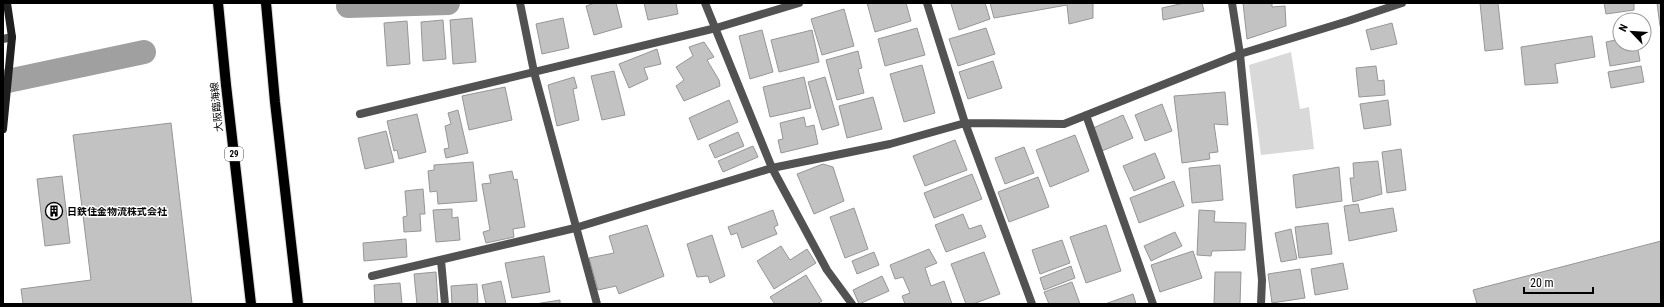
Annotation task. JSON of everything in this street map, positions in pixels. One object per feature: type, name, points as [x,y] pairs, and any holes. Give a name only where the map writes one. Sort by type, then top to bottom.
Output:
[{"type":"main road","name":"大阪臨海線","points":[[218,3],[226,85],[252,304]]},
{"type":"main road","points":[[266,3],[275,102],[298,304]]},
{"type":"street","points":[[3,129],[12,37],[8,3]]},
{"type":"street","points":[[520,3],[534,72],[597,304]]},
{"type":"street","points":[[705,3],[759,140],[772,168],[827,270],[852,304]]},
{"type":"street","points":[[360,114],[716,28],[799,3]]},
{"type":"street","points":[[927,3],[965,123],[1032,304]]},
{"type":"street","points":[[1232,3],[1240,54],[1262,280],[1261,304]]},
{"type":"street","points":[[372,276],[576,228],[772,168],[890,144],[965,123],[1064,124],[1240,54],[1402,3]]},
{"type":"street","points":[[3,40],[12,37]]},
{"type":"street","points":[[1086,115],[1153,304]]},
{"type":"street","points":[[441,260],[445,304]]},
{"type":"shaded area","points":[[1291,52],[1300,109],[1309,107],[1314,149],[1261,155],[1249,65]]},
{"type":"building","points":[[595,3],[616,3],[622,27],[594,35],[586,6]]},
{"type":"building","points":[[644,3],[676,3],[678,14],[648,20]]},
{"type":"building","points":[[867,3],[906,3],[911,21],[875,32]]},
{"type":"building","points":[[985,3],[990,19],[959,30],[951,4]]},
{"type":"building","points":[[990,3],[1093,3],[1093,18],[1069,24],[1067,5],[994,18]]},
{"type":"building","points":[[1184,3],[1202,3],[1204,11],[1163,20],[1162,8]]},
{"type":"building","points":[[1243,3],[1272,3],[1272,7],[1285,6],[1286,26],[1247,39]]},
{"type":"building","points":[[1480,3],[1498,3],[1503,49],[1485,51]]},
{"type":"building","points":[[1604,3],[1634,3],[1634,10],[1606,14]]},
{"type":"building","points":[[1657,3],[1661,3],[1661,26],[1660,26]]},
{"type":"building","points":[[844,9],[854,46],[822,55],[811,19]]},
{"type":"building","points":[[472,18],[476,62],[453,64],[450,20]]},
{"type":"building","points":[[563,18],[569,48],[542,54],[536,24]]},
{"type":"building","points":[[443,20],[446,59],[423,61],[421,22]]},
{"type":"building","points":[[407,21],[410,64],[387,66],[384,23]]},
{"type":"building","points":[[1392,23],[1397,44],[1371,50],[1366,30]]},
{"type":"building","points":[[917,28],[925,55],[885,66],[878,39]]},
{"type":"building","points":[[986,28],[995,54],[958,66],[949,39]]},
{"type":"building","points":[[762,30],[773,72],[750,79],[739,36]]},
{"type":"building","points":[[812,30],[819,62],[779,72],[771,40]]},
{"type":"building","points":[[1592,36],[1595,57],[1555,64],[1558,83],[1525,85],[1521,47]]},
{"type":"building","points":[[1612,41],[1612,52],[1638,52],[1640,61],[1610,66],[1606,42]]},
{"type":"building","points":[[704,42],[714,57],[707,60],[719,80],[720,86],[684,101],[676,86],[684,80],[676,67],[693,56],[689,47]]},
{"type":"building","points":[[657,49],[661,64],[644,68],[648,79],[629,88],[619,64]]},
{"type":"building","points":[[858,51],[862,68],[858,69],[864,93],[837,100],[826,60]]},
{"type":"building","points":[[993,61],[1002,88],[968,99],[959,72]]},
{"type":"building","points":[[922,65],[935,113],[904,122],[890,74]]},
{"type":"building","points":[[1376,66],[1378,81],[1384,80],[1385,95],[1359,97],[1356,68]]},
{"type":"building","points":[[1641,66],[1644,82],[1611,88],[1608,72]]},
{"type":"building","points":[[614,71],[625,115],[602,120],[591,76]]},
{"type":"building","points":[[574,77],[577,88],[573,89],[579,120],[557,126],[548,85]]},
{"type":"building","points":[[804,77],[811,108],[770,117],[763,87]]},
{"type":"building","points":[[825,77],[839,125],[822,130],[808,82]]},
{"type":"building","points":[[505,87],[512,120],[469,130],[462,96]]},
{"type":"building","points":[[1225,92],[1228,125],[1214,124],[1218,152],[1209,153],[1210,159],[1182,163],[1174,96]]},
{"type":"building","points":[[873,97],[882,129],[847,138],[839,106]]},
{"type":"building","points":[[729,100],[738,122],[698,140],[689,118]]},
{"type":"building","points":[[1388,100],[1391,125],[1364,129],[1360,104]]},
{"type":"building","points":[[1162,104],[1172,131],[1145,141],[1135,115]]},
{"type":"building","points":[[458,110],[468,153],[446,158],[444,149],[449,148],[445,126],[451,124],[448,113]]},
{"type":"building","points":[[417,114],[426,152],[399,159],[397,150],[394,151],[387,121]]},
{"type":"building","points":[[1123,115],[1133,138],[1102,151],[1093,128]]},
{"type":"building","points":[[804,117],[806,127],[814,125],[818,144],[781,153],[778,140],[783,139],[780,123]]},
{"type":"building","points":[[171,123],[192,304],[23,304],[21,289],[91,280],[73,135]]},
{"type":"building","points":[[386,131],[394,162],[365,169],[358,138]]},
{"type":"building","points":[[738,132],[744,146],[715,158],[709,145]]},
{"type":"building","points":[[1075,135],[1089,171],[1050,187],[1036,150]]},
{"type":"building","points":[[955,140],[967,170],[925,186],[913,156]]},
{"type":"building","points":[[753,146],[758,157],[723,172],[718,161]]},
{"type":"building","points":[[1024,147],[1034,173],[1005,184],[995,158]]},
{"type":"building","points":[[1401,149],[1406,190],[1387,193],[1382,152]]},
{"type":"building","points":[[1155,153],[1165,178],[1134,191],[1123,166]]},
{"type":"building","points":[[1378,161],[1382,194],[1353,202],[1350,178],[1354,178],[1353,163]]},
{"type":"building","points":[[473,162],[477,201],[438,204],[437,191],[430,192],[428,171],[434,170],[434,165]]},
{"type":"building","points":[[823,164],[833,167],[844,201],[814,214],[797,174]]},
{"type":"building","points":[[1220,165],[1223,200],[1192,203],[1189,168]]},
{"type":"building","points":[[1339,167],[1342,201],[1296,208],[1293,175]]},
{"type":"building","points":[[512,171],[514,180],[517,179],[525,227],[513,229],[514,237],[486,243],[483,232],[490,230],[482,184],[491,183],[489,175]]},
{"type":"building","points":[[972,174],[982,199],[934,218],[924,193]]},
{"type":"building","name":"日鉄住金物流株式会社","points":[[62,176],[70,243],[45,246],[37,179]]},
{"type":"building","points":[[1038,177],[1049,207],[1009,222],[998,192]]},
{"type":"building","points":[[1174,181],[1184,206],[1139,223],[1130,198]]},
{"type":"building","points":[[423,189],[425,214],[420,214],[421,231],[404,232],[403,217],[407,216],[405,191]]},
{"type":"building","points":[[1358,204],[1360,213],[1393,208],[1397,231],[1349,241],[1344,206]]},
{"type":"building","points":[[854,208],[868,249],[845,258],[830,217]]},
{"type":"building","points":[[452,209],[452,218],[458,217],[460,240],[436,242],[433,210]]},
{"type":"building","points":[[773,210],[778,225],[774,227],[777,234],[742,248],[737,233],[731,235],[728,227]]},
{"type":"building","points":[[1199,210],[1215,211],[1214,222],[1246,223],[1245,250],[1212,251],[1211,256],[1197,255]]},
{"type":"building","points":[[963,214],[969,229],[981,225],[986,237],[946,252],[935,225]]},
{"type":"building","points":[[1328,223],[1332,254],[1299,258],[1295,227]]},
{"type":"building","points":[[647,225],[664,276],[619,294],[616,286],[598,290],[589,258],[614,253],[609,236]]},
{"type":"building","points":[[1106,225],[1121,271],[1086,283],[1070,237]]},
{"type":"building","points":[[1291,229],[1297,259],[1281,262],[1275,233]]},
{"type":"building","points":[[1175,232],[1182,246],[1151,261],[1144,246]]},
{"type":"building","points":[[712,235],[725,276],[710,283],[708,276],[697,277],[687,244]]},
{"type":"building","points":[[406,239],[407,257],[364,261],[363,243]]},
{"type":"building","points":[[1062,240],[1070,263],[1040,274],[1032,250]]},
{"type":"building","points":[[1661,241],[1661,304],[1477,304],[1473,290]]},
{"type":"building","points":[[781,246],[790,260],[807,249],[816,263],[774,289],[757,261]]},
{"type":"building","points":[[929,249],[937,263],[925,268],[931,286],[944,281],[952,304],[905,304],[902,296],[910,293],[903,277],[895,279],[890,265]]},
{"type":"building","points":[[1193,251],[1202,278],[1160,292],[1151,265]]},
{"type":"building","points":[[874,252],[879,265],[857,274],[852,261]]},
{"type":"building","points":[[984,252],[1000,294],[973,304],[966,304],[951,264]]},
{"type":"building","points":[[544,256],[550,292],[512,298],[505,263]]},
{"type":"building","points":[[1343,263],[1348,289],[1315,295],[1311,269]]},
{"type":"building","points":[[1071,266],[1075,278],[1044,290],[1040,278]]},
{"type":"building","points":[[1300,269],[1305,298],[1272,303],[1268,274]]},
{"type":"building","points":[[436,272],[438,304],[417,304],[414,274]]},
{"type":"building","points":[[1215,272],[1241,272],[1240,304],[1214,304]]},
{"type":"building","points":[[806,275],[822,301],[817,304],[775,304],[770,297]]},
{"type":"building","points":[[882,276],[889,291],[859,304],[853,290]]},
{"type":"building","points":[[501,281],[506,304],[486,304],[482,285]]},
{"type":"building","points":[[1072,282],[1080,304],[1049,304],[1044,292]]},
{"type":"building","points":[[400,283],[402,304],[375,304],[374,285]]},
{"type":"building","points":[[477,284],[478,304],[452,304],[451,286]]},
{"type":"building","points":[[1133,294],[1136,304],[1105,304]]},
{"type":"building","points":[[560,300],[560,304],[535,304]]},
{"type":"waterway","points":[[348,6],[448,3]]},
{"type":"waterway","points":[[3,82],[144,52]]},
{"type":"place","name":"日鉄住金物流株式会社","points":[[54,211]]}]
